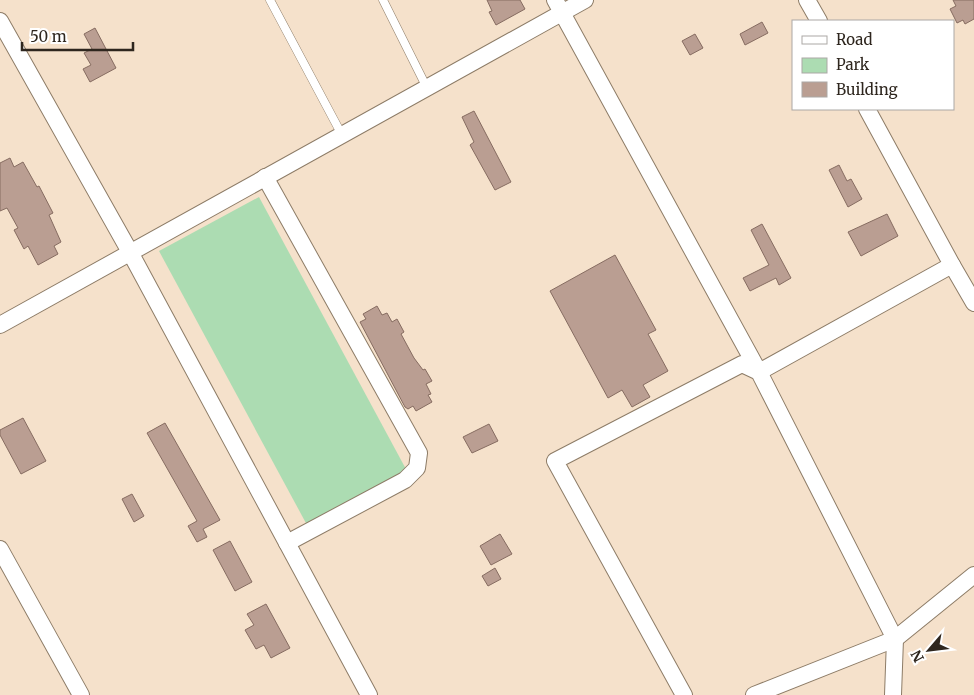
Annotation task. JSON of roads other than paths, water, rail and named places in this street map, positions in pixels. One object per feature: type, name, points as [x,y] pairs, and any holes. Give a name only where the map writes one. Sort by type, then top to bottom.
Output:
[{"type":"street","points":[[0,325],[427,88],[558,6],[585,0]]},
{"type":"street","points":[[807,0],[818,20]]},
{"type":"street","points":[[558,6],[759,372],[895,639],[893,695]]},
{"type":"street","points":[[0,21],[130,252],[370,695]]},
{"type":"street","points":[[868,110],[974,303]]},
{"type":"street","points":[[265,177],[419,453],[417,468],[405,480],[287,542]]},
{"type":"street","points":[[759,372],[952,265]]},
{"type":"street","points":[[684,695],[555,461],[742,364],[759,372]]},
{"type":"street","points":[[0,549],[81,695]]},
{"type":"street","points":[[754,695],[895,639],[974,575]]},
{"type":"lane","points":[[270,0],[342,135]]},
{"type":"lane","points":[[383,0],[427,88]]}]
